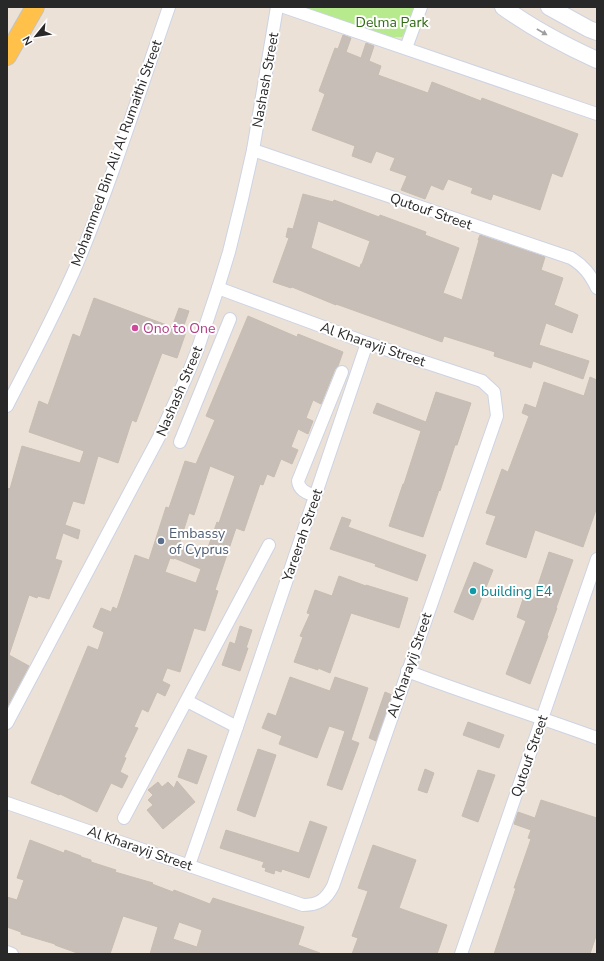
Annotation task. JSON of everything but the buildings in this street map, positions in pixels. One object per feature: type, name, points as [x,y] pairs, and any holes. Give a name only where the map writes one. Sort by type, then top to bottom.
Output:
[{"type":"main road","points":[[7,56],[35,7]]},
{"type":"main road","points":[[503,7],[538,30],[597,60]]},
{"type":"main road","points":[[549,7],[597,32]]},
{"type":"street","name":"Mohammed Bin Ali Al Rumaithi Street","points":[[7,406],[50,322],[76,265],[100,206],[169,7]]},
{"type":"street","name":"Nashash Street","points":[[7,723],[159,437],[197,351],[218,288],[236,222],[253,150],[277,7]]},
{"type":"street","points":[[284,7],[597,114]]},
{"type":"street","points":[[406,48],[421,7]]},
{"type":"street","name":"Qutouf Street","points":[[253,150],[567,257],[580,264],[587,271],[597,288]]},
{"type":"street","name":"Al Kharayij Street","points":[[7,803],[302,905],[318,903],[330,893],[333,886],[497,416],[494,392],[482,381],[367,343],[218,288]]},
{"type":"street","points":[[180,442],[230,319]]},
{"type":"street","name":"Yareerah Street","points":[[188,865],[237,727],[367,343]]},
{"type":"street","points":[[189,371],[206,378]]},
{"type":"street","points":[[315,496],[301,489],[298,481],[342,372]]},
{"type":"street","points":[[327,408],[342,418]]},
{"type":"street","name":"Yareerah Street","points":[[124,818],[269,545]]},
{"type":"street","name":"Qutouf Street","points":[[461,954],[597,559]]},
{"type":"street","points":[[407,671],[460,691],[597,738]]},
{"type":"street","points":[[186,701],[237,727]]},
{"type":"street","points":[[7,952],[12,954]]},
{"type":"green space","name":"Delma Park","points":[[305,7],[416,7],[408,27],[402,37],[389,37]]},
{"type":"place","name":"Ono to One","points":[[135,328]]},
{"type":"place","name":"Embassy of Cyprus","points":[[161,541]]},
{"type":"place","name":"building E4","points":[[473,591]]}]
